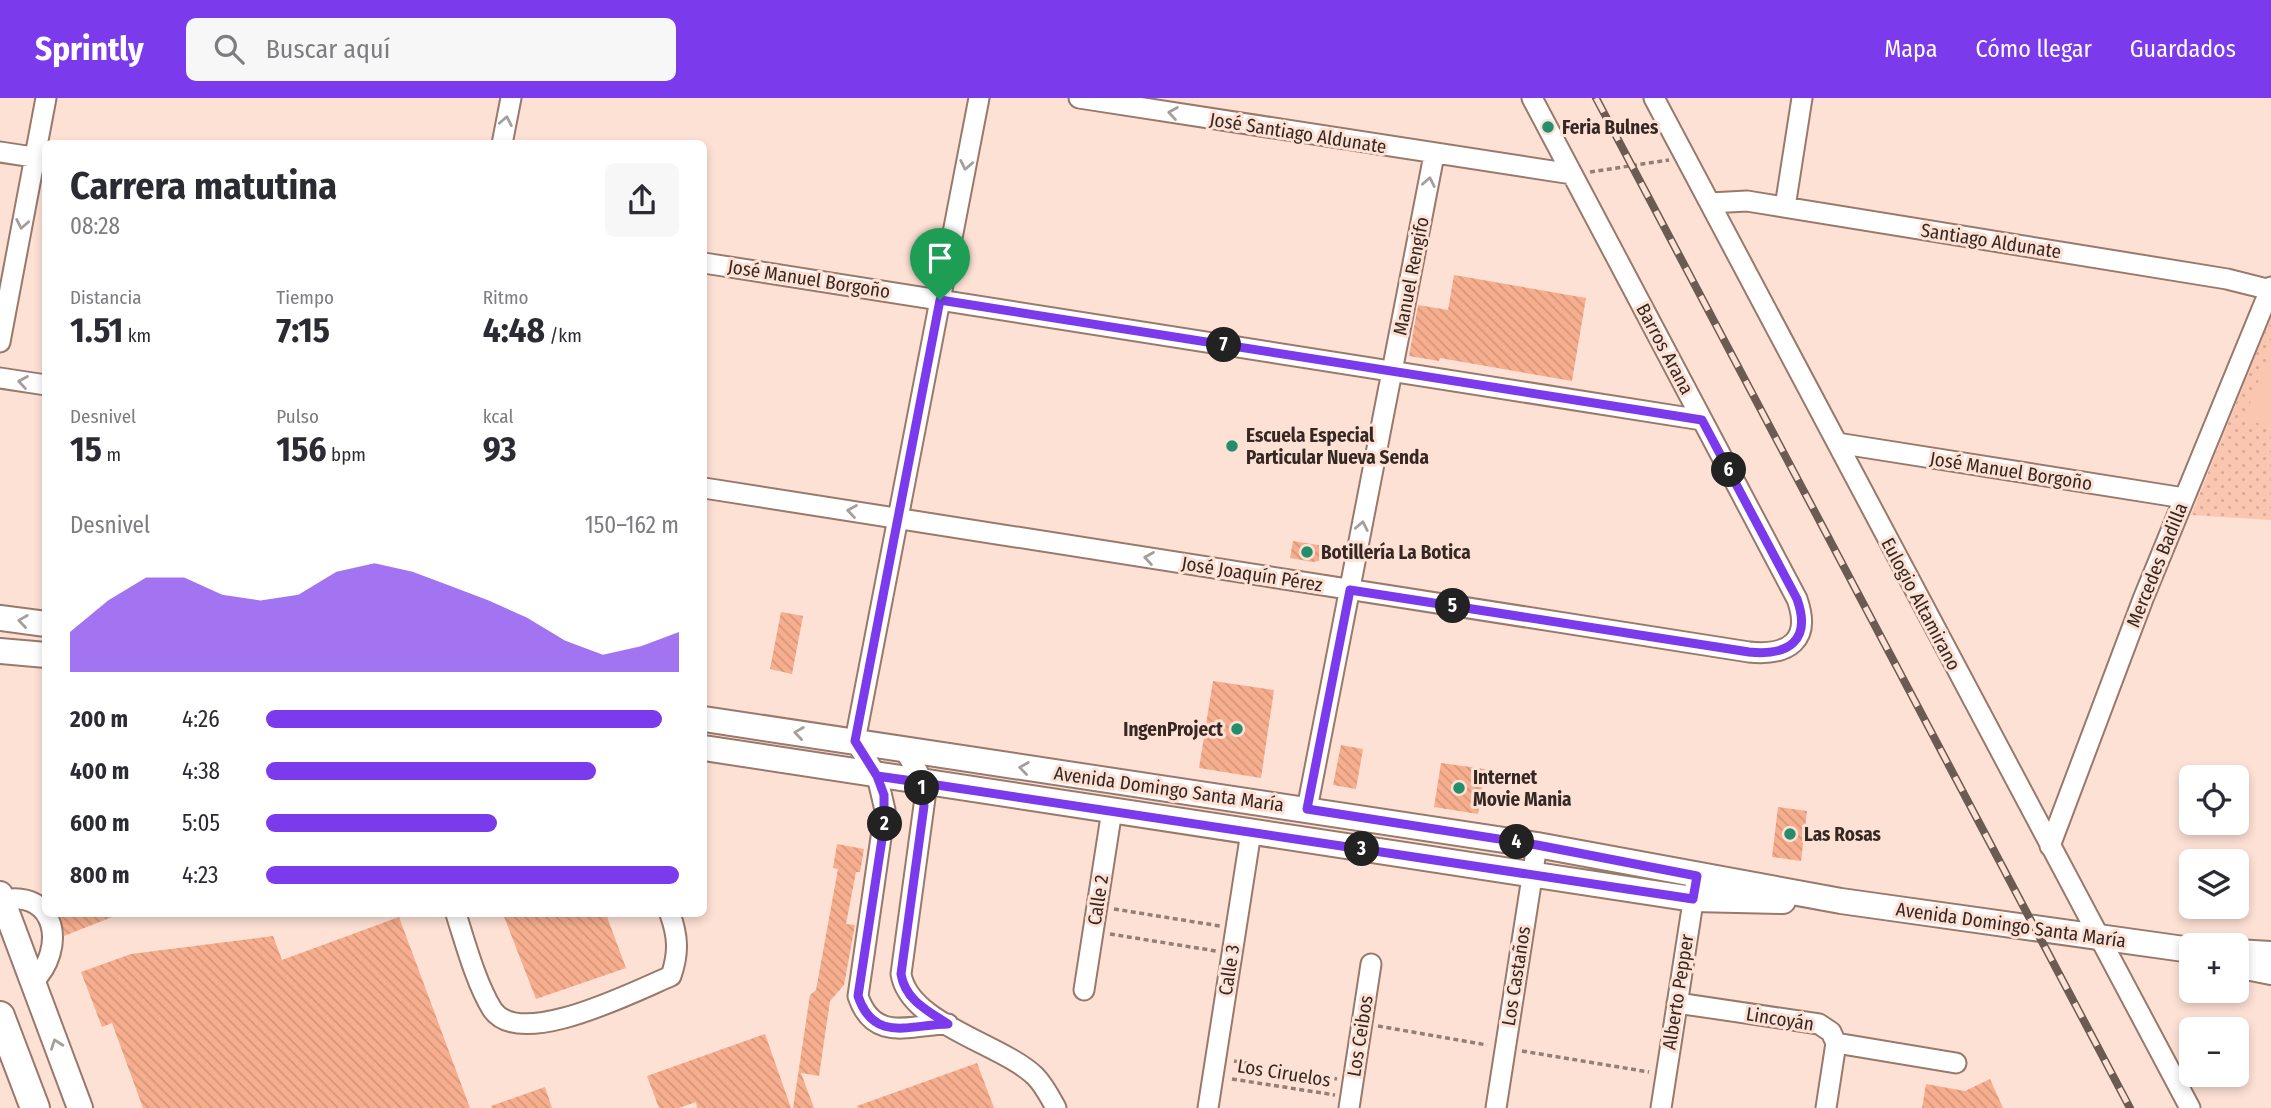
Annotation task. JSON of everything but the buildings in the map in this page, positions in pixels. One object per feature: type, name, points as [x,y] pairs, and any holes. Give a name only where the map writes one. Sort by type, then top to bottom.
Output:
[{"type":"highway","points":[[0,1016],[35,1108]]},
{"type":"main road","points":[[0,618],[42,624]]},
{"type":"main road","points":[[0,651],[42,655]]},
{"type":"main road","name":"Avenida Domingo Santa María","points":[[707,719],[1537,845],[1695,888]]},
{"type":"main road","name":"Avenida Domingo Santa María","points":[[707,748],[1532,874],[1840,901],[2179,950]]},
{"type":"main road","points":[[1,897],[80,1108]]},
{"type":"main road","points":[[2249,953],[2271,954]]},
{"type":"main road","points":[[2249,968],[2271,972]]},
{"type":"street","points":[[0,342],[40,158],[46,98]]},
{"type":"street","points":[[503,140],[511,98]]},
{"type":"street","points":[[948,1024],[890,1028],[874,1021],[862,1009],[858,996],[884,826],[884,795],[877,776],[855,741],[979,98]]},
{"type":"street","name":"José Santiago Aldunate","points":[[1079,98],[1434,155]]},
{"type":"street","name":"Barros Arana","points":[[1532,98],[1797,599],[1804,617],[1797,640]]},
{"type":"street","name":"Eulogio Altamirano","points":[[1654,98],[2190,1108]]},
{"type":"street","points":[[1785,207],[1802,98]]},
{"type":"street","points":[[0,152],[40,158]]},
{"type":"street","points":[[1434,155],[1572,174]]},
{"type":"street","name":"Manuel Rengifo","points":[[1307,809],[1434,155]]},
{"type":"street","name":"Santiago Aldunate","points":[[1710,203],[1738,200],[1785,207],[2213,276],[2271,289]]},
{"type":"street","name":"José Manuel Borgoño","points":[[707,262],[1702,420]]},
{"type":"street","name":"Mercedes Badilla","points":[[2050,846],[2184,498],[2271,289]]},
{"type":"street","points":[[0,378],[42,384]]},
{"type":"street","name":"José Manuel Borgoño","points":[[1837,443],[2184,498]]},
{"type":"street","name":"José Joaquín Pérez","points":[[707,488],[1759,653],[1780,652],[1797,640]]},
{"type":"street","points":[[904,750],[912,759],[924,806],[901,974],[903,986],[910,996],[948,1024],[1034,1075],[1056,1108]]},
{"type":"street","name":"Calle 2","points":[[1084,990],[1112,810]]},
{"type":"street","name":"Calle 3","points":[[1208,1108],[1251,832]]},
{"type":"street","name":"Los Castaños","points":[[1496,1108],[1537,845]]},
{"type":"street","name":"Alberto Pepper","points":[[1661,1108],[1695,888]]},
{"type":"street","points":[[1,897],[31,901],[42,913]]},
{"type":"street","points":[[33,982],[45,968],[52,951],[50,922],[45,917]]},
{"type":"street","points":[[457,917],[493,1010],[506,1021],[523,1026],[580,1013],[671,976],[678,957],[677,932],[671,917]]},
{"type":"street","name":"Los Ceibos","points":[[1351,1096],[1371,964]]},
{"type":"street","name":"Lincoyán","points":[[1677,1003],[1819,1024],[1831,1032],[1836,1043],[1956,1063]]},
{"type":"street","points":[[1826,1108],[1836,1043]]},
{"type":"path","points":[[1572,174],[1655,164],[1684,155]]},
{"type":"path","points":[[1097,906],[1236,929]]},
{"type":"path","points":[[1093,931],[1232,953]]},
{"type":"path","name":"Los Ciruelos","points":[[1214,1066],[1351,1096]]},
{"type":"path","name":"Los Ciruelos","points":[[1214,1066],[1351,1096]]},
{"type":"shaded area","points":[[2271,317],[2271,520],[2191,515]]},
{"type":"shaded area","points":[[2271,349],[2271,428],[2244,418]]},
{"type":"railway","points":[[1596,98],[2130,1108]]},
{"type":"place","name":"Feria Bulnes","points":[[1548,127]]},
{"type":"place","name":"Escuela Especial Particular Nueva Senda","points":[[1232,446]]},
{"type":"place","name":"Botillería La Botica","points":[[1307,552]]},
{"type":"place","name":"IngenProject","points":[[1237,729]]},
{"type":"place","name":"Internet Movie Mania","points":[[1459,788]]},
{"type":"place","name":"Las Rosas","points":[[1790,834]]},
{"type":"route","points":[[940,300],[855,741],[877,776],[920,782],[925,798],[901,974],[903,986],[910,996],[948,1024],[902,1030],[874,1021],[862,1009],[858,996],[884,826],[884,795],[877,776],[1532,874],[1693,899],[1697,876],[1537,845],[1307,809],[1350,590],[1749,652],[1780,652],[1797,640],[1804,617],[1797,599],[1702,420],[940,300]]}]
